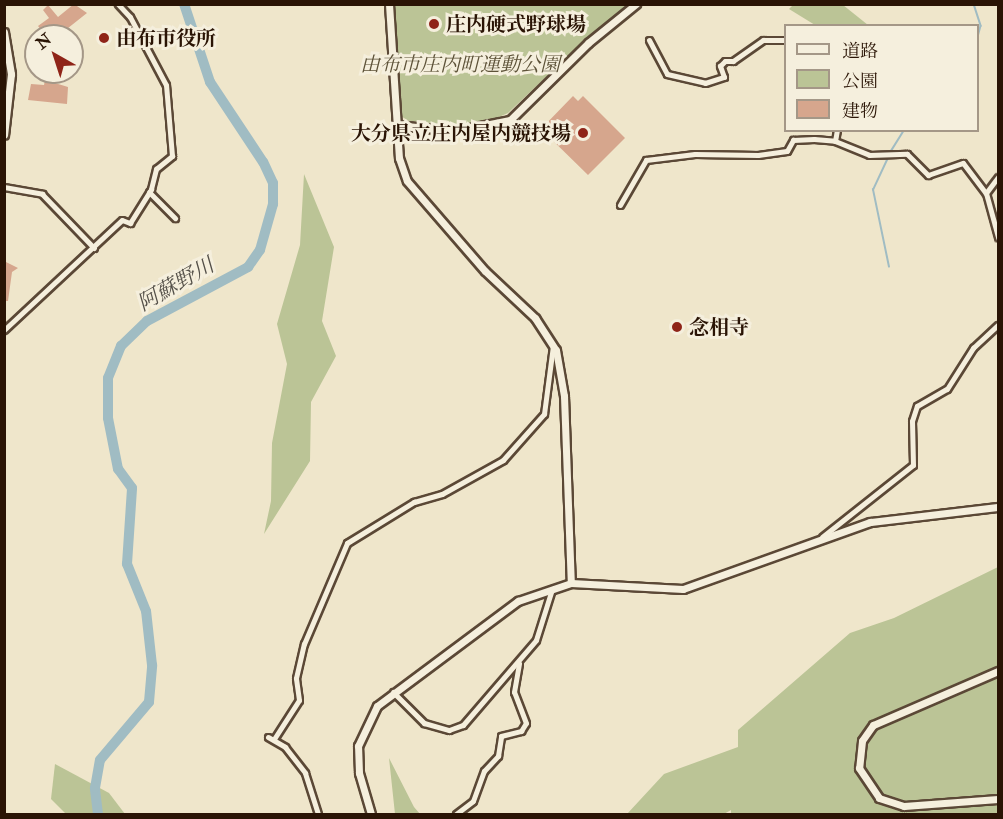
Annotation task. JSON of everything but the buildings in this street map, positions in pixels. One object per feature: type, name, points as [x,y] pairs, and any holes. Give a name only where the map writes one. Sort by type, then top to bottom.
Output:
[{"type":"street","points":[[4,330],[122,220],[130,223],[149,192],[156,169],[172,156],[169,96],[130,17],[118,4]]},
{"type":"street","points":[[388,4],[399,158],[412,188],[485,270],[535,318],[553,346],[564,396],[571,583]]},
{"type":"street","points":[[397,125],[454,131],[510,120],[588,43],[636,4]]},
{"type":"street","points":[[4,32],[11,74],[4,135]]},
{"type":"street","points":[[649,40],[667,74],[705,83],[724,77],[720,66],[725,61],[733,61],[763,40],[784,40]]},
{"type":"street","points":[[835,141],[837,132]]},
{"type":"street","points":[[620,205],[646,160],[694,154],[758,155],[787,150],[793,140],[835,141],[869,155],[907,154],[928,175],[963,163],[986,194],[999,237]]},
{"type":"street","points":[[986,194],[999,177]]},
{"type":"street","points":[[4,187],[42,194],[94,248]]},
{"type":"street","points":[[149,192],[175,218]]},
{"type":"street","points":[[822,537],[913,465],[912,421],[917,406],[947,389],[973,348],[999,325]]},
{"type":"street","points":[[318,814],[305,773],[271,738],[299,700],[296,678],[304,644],[347,543],[414,502],[442,494],[503,460],[544,414],[553,346]]},
{"type":"street","points":[[371,814],[359,773],[358,746],[377,706],[495,615],[552,587],[571,583],[683,589],[822,537],[870,522],[999,507]]},
{"type":"street","points":[[393,692],[424,723],[449,730],[469,719],[536,640],[552,587]]},
{"type":"street","points":[[456,814],[473,801],[484,771],[498,756],[501,736],[521,731],[526,723],[513,692],[519,661]]},
{"type":"street","points":[[999,671],[873,725],[862,741],[859,768],[879,798],[904,806],[999,799]]},
{"type":"green space","name":"由布市庄内町運動公園","points":[[391,5],[630,5],[591,34],[508,113],[492,120],[451,125],[409,121],[399,115]]},
{"type":"green space","points":[[793,5],[843,5],[867,24],[813,24],[789,9]]},
{"type":"green space","points":[[304,174],[334,247],[322,321],[336,356],[311,402],[310,461],[264,534],[271,501],[272,443],[287,364],[277,324],[300,245]]},
{"type":"green space","points":[[998,567],[998,814],[731,814],[731,810],[724,814],[627,814],[664,774],[738,747],[738,730],[850,633],[894,618]]},
{"type":"green space","points":[[389,758],[414,807],[420,814],[395,814]]},
{"type":"green space","points":[[55,764],[109,793],[125,814],[66,814],[51,799]]},
{"type":"waterway","name":"阿蘇野川","points":[[98,814],[95,788],[100,760],[149,702],[152,665],[146,611],[127,564],[132,488],[118,469],[108,418],[108,378],[121,346],[147,321],[248,267],[260,250],[273,204],[273,183],[263,162],[210,82],[184,4]]},
{"type":"waterway","points":[[974,4],[981,26],[979,33]]},
{"type":"waterway","points":[[891,151],[903,132]]},
{"type":"waterway","points":[[889,156],[873,190],[889,267]]},
{"type":"place","name":"庄内硬式野球場","points":[[434,24]]},
{"type":"place","name":"由布市役所","points":[[104,38]]},
{"type":"place","name":"大分県立庄内屋内競技場","points":[[583,133]]},
{"type":"place","name":"念相寺","points":[[677,327]]}]
